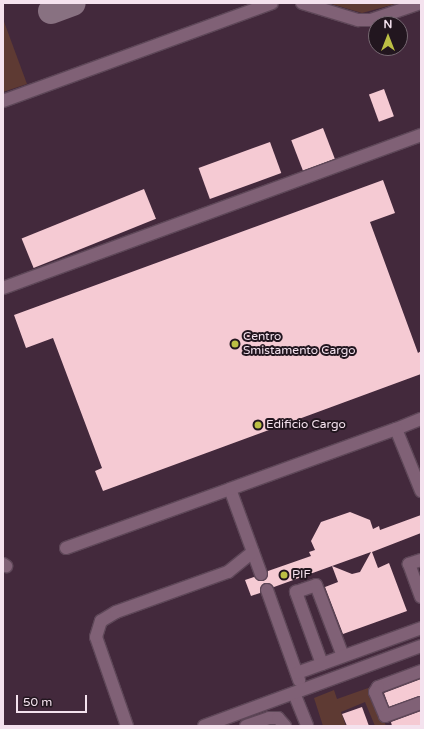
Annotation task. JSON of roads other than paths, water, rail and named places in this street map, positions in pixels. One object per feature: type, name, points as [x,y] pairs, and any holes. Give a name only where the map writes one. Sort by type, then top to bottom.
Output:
[{"type":"street","points":[[3,101],[272,3]]},
{"type":"street","points":[[302,3],[358,20],[371,20],[421,3]]},
{"type":"street","points":[[3,288],[421,135]]},
{"type":"street","points":[[66,548],[421,419]]},
{"type":"street","points":[[396,429],[421,491]]},
{"type":"street","points":[[230,489],[261,574]]},
{"type":"street","points":[[127,726],[98,644],[97,627],[116,612],[235,568],[253,552]]},
{"type":"street","points":[[421,560],[409,564],[421,598]]},
{"type":"street","points":[[322,664],[296,592],[316,585],[343,656]]},
{"type":"street","points":[[267,590],[297,673],[299,692],[307,726]]},
{"type":"street","points":[[297,673],[421,628]]},
{"type":"street","points":[[204,726],[421,646]]},
{"type":"street","points":[[421,671],[378,687],[375,692],[385,716],[421,703]]},
{"type":"street","points":[[246,726],[269,718],[278,718],[285,726]]},
{"type":"place","name":"Centro Smistamento Cargo","points":[[235,344]]},
{"type":"place","name":"Edificio Cargo","points":[[258,425]]},
{"type":"place","name":"PIF","points":[[284,575]]}]
